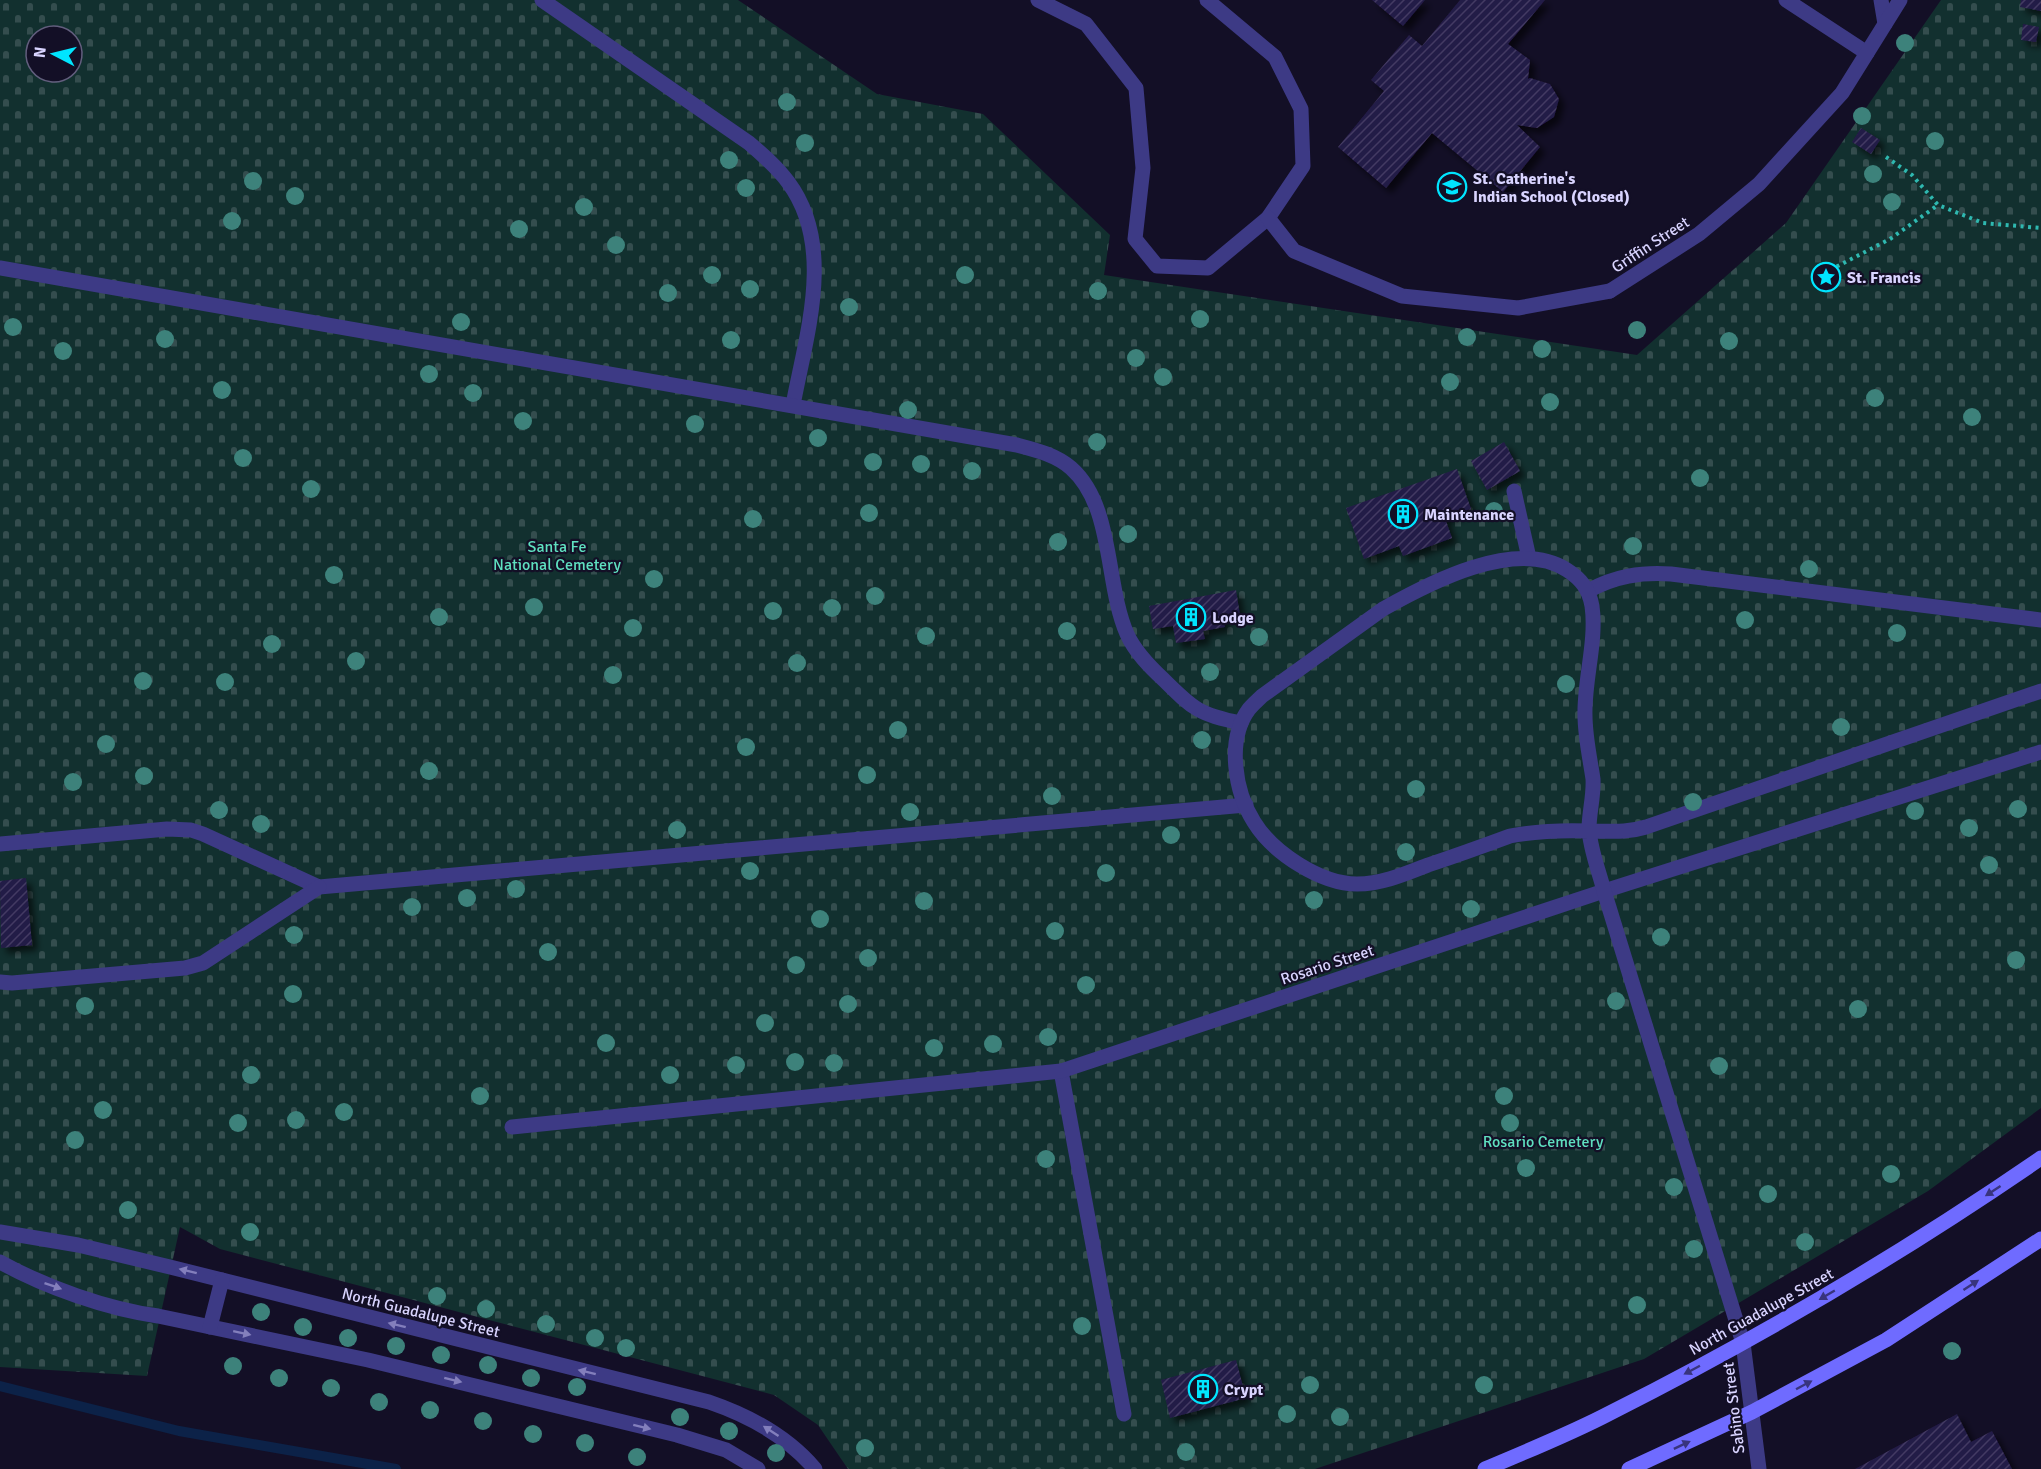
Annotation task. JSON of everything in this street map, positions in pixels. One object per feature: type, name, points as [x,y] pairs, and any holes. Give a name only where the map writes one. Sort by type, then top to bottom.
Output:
[{"type":"main road","name":"North Guadalupe Street","points":[[1485,1469],[1608,1414],[1743,1342],[1851,1281],[2041,1158]]},
{"type":"main road","points":[[1629,1469],[1752,1412],[1886,1340],[2041,1239]]},
{"type":"street","points":[[542,0],[749,143],[771,162],[789,184],[801,206],[810,231],[814,256],[812,305],[793,405]]},
{"type":"street","points":[[1038,0],[1086,24],[1136,88],[1143,168],[1135,239],[1157,266],[1208,268],[1268,218],[1303,166],[1301,109],[1275,57],[1207,0]]},
{"type":"street","points":[[1786,0],[1867,53]]},
{"type":"street","points":[[1881,0],[1885,24]]},
{"type":"street","name":"Griffin Street","points":[[1268,218],[1294,251],[1402,296],[1518,308],[1610,291],[1699,234],[1760,184],[1842,93],[1900,0]]},
{"type":"street","points":[[0,268],[1017,445],[1053,457],[1070,467],[1082,480],[1099,515],[1121,615],[1128,635],[1138,652],[1160,677],[1197,710],[1214,717],[1241,723]]},
{"type":"street","points":[[1514,491],[1529,558]]},
{"type":"street","points":[[2041,620],[1671,574],[1650,573],[1622,576],[1588,591],[1578,577],[1563,567],[1529,558],[1507,559],[1468,569],[1393,604],[1262,696],[1249,708],[1241,723],[1236,754],[1240,789],[1254,823],[1283,853],[1316,874],[1338,882],[1357,884],[1381,882],[1510,836],[1531,832],[1628,832],[1646,828],[2041,691]]},
{"type":"street","name":"Sabino Street","points":[[1588,591],[1592,606],[1592,625],[1585,693],[1585,717],[1593,793],[1589,831],[1604,891],[1743,1342],[1759,1469]]},
{"type":"street","name":"Rosario Street","points":[[512,1127],[1061,1071],[1604,891],[2041,752]]},
{"type":"street","points":[[0,982],[162,970],[203,963],[319,887],[1246,804]]},
{"type":"street","points":[[0,844],[167,829],[191,830],[319,887]]},
{"type":"street","points":[[1061,1071],[1124,1414]]},
{"type":"street","name":"North Guadalupe Street","points":[[0,1232],[78,1245],[709,1402],[753,1420],[788,1442],[815,1469]]},
{"type":"street","points":[[0,1262],[27,1277],[128,1312],[210,1327],[449,1379],[702,1442],[726,1450],[758,1469]]},
{"type":"street","points":[[210,1327],[222,1280]]},
{"type":"path","points":[[1886,157],[1912,175],[1938,205],[1983,223],[2041,228]]},
{"type":"path","points":[[1830,270],[1890,239],[1938,205]]},
{"type":"green space","name":"Santa Fe National Cemetery","points":[[0,0],[738,0],[877,94],[983,114],[1110,235],[1104,275],[1637,355],[1786,223],[1941,0],[2041,0],[2041,1108],[1928,1191],[1644,1359],[1315,1469],[848,1469],[818,1425],[774,1395],[220,1249],[180,1227],[147,1376],[0,1367]]},
{"type":"building","points":[[1372,0],[1425,0],[1403,26]]},
{"type":"building","points":[[1460,0],[1545,0],[1508,44],[1530,60],[1528,79],[1550,84],[1559,99],[1554,117],[1537,128],[1517,125],[1540,147],[1503,192],[1432,133],[1386,188],[1338,147],[1384,91],[1371,80],[1409,35],[1422,46]]},
{"type":"building","points":[[2021,0],[2041,0],[2041,11],[2020,7]]},
{"type":"building","points":[[2023,24],[2039,27],[2036,42],[2021,40]]},
{"type":"building","points":[[1861,128],[1880,140],[1871,154],[1852,142]]},
{"type":"building","points":[[1504,442],[1520,471],[1487,490],[1471,461]]},
{"type":"building","name":"Maintenance","points":[[1457,469],[1471,509],[1445,518],[1452,538],[1403,556],[1399,546],[1364,559],[1346,508]]},
{"type":"building","name":"Lodge","points":[[1236,590],[1240,615],[1223,618],[1225,627],[1203,631],[1205,639],[1176,643],[1173,626],[1153,629],[1149,606]]},
{"type":"building","points":[[26,878],[32,945],[1,948],[0,881]]},
{"type":"building","name":"Crypt","points":[[1236,1360],[1246,1398],[1170,1418],[1161,1380]]},
{"type":"building","points":[[1957,1414],[1971,1442],[1992,1431],[2012,1469],[1855,1469]]},
{"type":"waterway","points":[[0,1386],[179,1431],[396,1469]]},
{"type":"place","name":"St. Catherine's Indian School (Closed)","points":[[1452,187]]},
{"type":"place","name":"St. Francis","points":[[1826,277]]},
{"type":"place","name":"Maintenance","points":[[1403,514]]},
{"type":"place","name":"Lodge","points":[[1191,617]]},
{"type":"place","name":"Crypt","points":[[1203,1389]]},
{"type":"park label","name":"Rosario Cemetery","points":[[1543,1141]]}]
